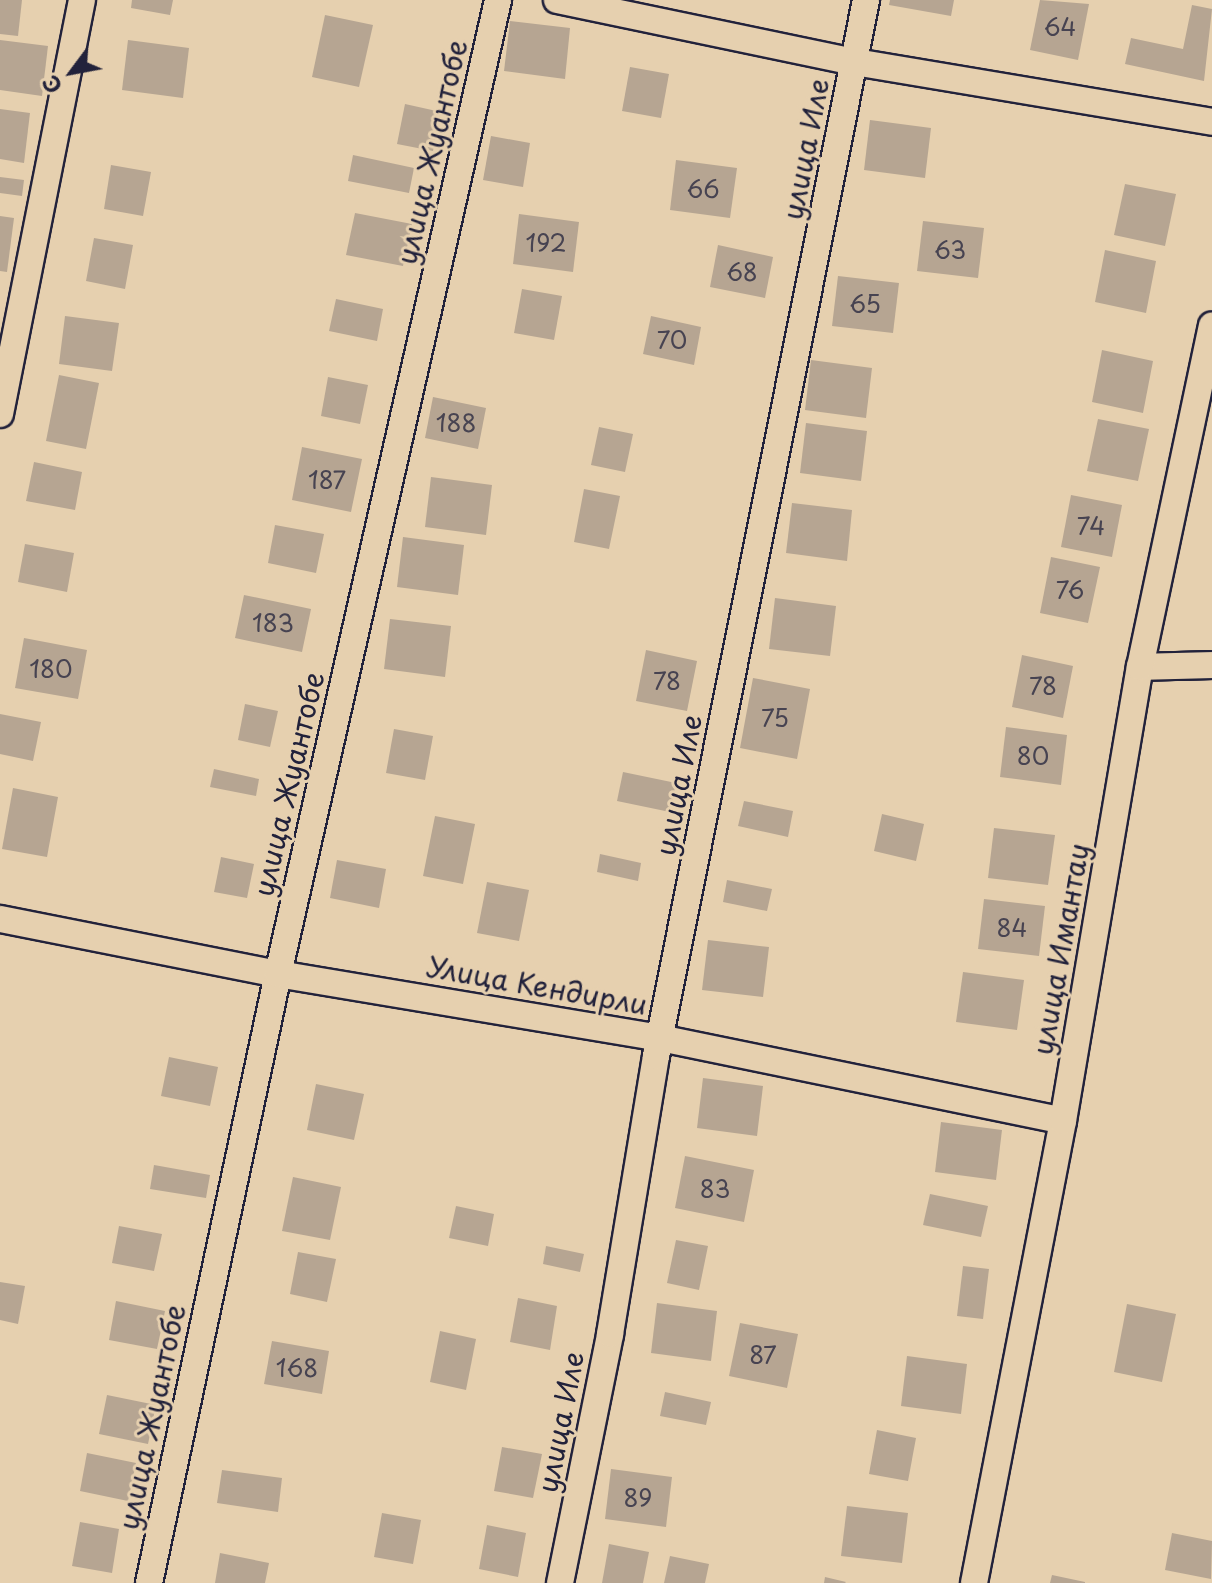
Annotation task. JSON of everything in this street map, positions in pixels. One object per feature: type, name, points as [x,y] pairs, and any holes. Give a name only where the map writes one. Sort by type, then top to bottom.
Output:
[{"type":"street","points":[[0,414],[82,0]]},
{"type":"street","name":"улица Жуантобе","points":[[149,1583],[278,974],[498,0]]},
{"type":"street","points":[[557,0],[855,62],[1212,122]]},
{"type":"street","name":"улица Иле","points":[[560,1583],[610,1334],[660,1038],[866,0]]},
{"type":"street","name":"улица Имантау","points":[[974,1583],[1063,1121],[1140,667],[1212,326]]},
{"type":"street","points":[[1140,667],[1212,665]]},
{"type":"street","name":"Улица Кендирли","points":[[0,919],[278,974],[660,1038],[1063,1121]]},
{"type":"building","points":[[0,0],[22,0],[18,36],[0,34]]},
{"type":"building","points":[[132,0],[173,0],[170,15],[131,8]]},
{"type":"building","points":[[890,0],[954,0],[951,16],[889,5]]},
{"type":"building","points":[[1040,0],[1089,4],[1078,60],[1030,50]]},
{"type":"building","points":[[1192,5],[1212,9],[1204,81],[1125,64],[1131,38],[1183,49]]},
{"type":"building","points":[[325,15],[373,25],[359,87],[312,77]]},
{"type":"building","points":[[510,21],[570,28],[565,79],[504,71]]},
{"type":"building","points":[[0,40],[48,46],[42,96],[0,90]]},
{"type":"building","points":[[128,40],[189,48],[183,98],[122,90]]},
{"type":"building","points":[[630,67],[669,74],[661,118],[622,111]]},
{"type":"building","points":[[405,104],[441,112],[433,151],[397,144]]},
{"type":"building","points":[[0,109],[30,113],[24,163],[0,159]]},
{"type":"building","points":[[870,120],[931,128],[925,178],[864,170]]},
{"type":"building","points":[[491,136],[530,143],[523,187],[483,180]]},
{"type":"building","points":[[353,155],[414,168],[409,193],[348,181]]},
{"type":"building","points":[[676,160],[737,168],[730,218],[670,210]]},
{"type":"building","points":[[111,165],[151,172],[143,216],[104,209]]},
{"type":"building","points":[[0,177],[24,180],[22,196],[0,193]]},
{"type":"building","points":[[1125,184],[1176,194],[1165,246],[1114,235]]},
{"type":"building","points":[[355,213],[412,224],[403,266],[346,255]]},
{"type":"building","points":[[519,214],[579,222],[573,272],[513,264]]},
{"type":"building","points":[[0,216],[14,218],[7,272],[0,271]]},
{"type":"building","points":[[923,221],[984,228],[978,278],[917,271]]},
{"type":"building","points":[[94,238],[133,245],[125,289],[86,281]]},
{"type":"building","points":[[718,245],[773,257],[765,298],[710,287]]},
{"type":"building","points":[[1105,250],[1156,261],[1146,313],[1095,302]]},
{"type":"building","points":[[838,276],[899,283],[893,333],[832,326]]},
{"type":"building","points":[[522,289],[562,296],[554,340],[514,333]]},
{"type":"building","points":[[336,299],[383,309],[377,341],[329,331]]},
{"type":"building","points":[[65,316],[119,323],[112,371],[59,364]]},
{"type":"building","points":[[651,316],[701,327],[694,365],[643,354]]},
{"type":"building","points":[[1102,350],[1153,361],[1143,413],[1092,402]]},
{"type":"building","points":[[811,360],[872,368],[866,418],[805,410]]},
{"type":"building","points":[[59,375],[99,383],[86,449],[46,441]]},
{"type":"building","points":[[328,377],[368,385],[360,424],[321,416]]},
{"type":"building","points":[[433,397],[486,408],[478,449],[425,438]]},
{"type":"building","points":[[1098,419],[1149,429],[1138,481],[1087,471]]},
{"type":"building","points":[[806,423],[867,431],[861,481],[800,473]]},
{"type":"building","points":[[599,427],[633,434],[625,472],[591,465]]},
{"type":"building","points":[[302,447],[362,459],[351,512],[292,500]]},
{"type":"building","points":[[34,462],[82,472],[75,510],[26,501]]},
{"type":"building","points":[[431,477],[492,485],[486,535],[425,527]]},
{"type":"building","points":[[584,489],[620,496],[609,549],[574,542]]},
{"type":"building","points":[[1071,495],[1122,505],[1112,557],[1061,547]]},
{"type":"building","points":[[792,503],[852,510],[847,561],[786,553]]},
{"type":"building","points":[[275,525],[324,534],[316,573],[268,563]]},
{"type":"building","points":[[403,537],[464,545],[458,595],[397,587]]},
{"type":"building","points":[[25,544],[74,553],[67,592],[18,582]]},
{"type":"building","points":[[1051,557],[1100,567],[1088,623],[1040,613]]},
{"type":"building","points":[[244,595],[311,609],[302,652],[235,638]]},
{"type":"building","points":[[775,598],[836,606],[830,656],[769,649]]},
{"type":"building","points":[[390,619],[451,626],[445,677],[384,669]]},
{"type":"building","points":[[24,638],[87,650],[78,699],[15,688]]},
{"type":"building","points":[[646,650],[697,661],[687,711],[636,701]]},
{"type":"building","points":[[1022,655],[1073,666],[1063,718],[1012,707]]},
{"type":"building","points":[[753,678],[810,689],[797,759],[740,748]]},
{"type":"building","points":[[245,704],[278,711],[270,747],[238,740]]},
{"type":"building","points":[[0,714],[41,722],[33,761],[0,754]]},
{"type":"building","points":[[1006,727],[1067,735],[1061,785],[1000,777]]},
{"type":"building","points":[[394,729],[433,736],[425,780],[386,773]]},
{"type":"building","points":[[214,769],[259,779],[256,796],[210,787]]},
{"type":"building","points":[[623,772],[676,783],[670,812],[617,801]]},
{"type":"building","points":[[13,788],[58,797],[47,857],[2,849]]},
{"type":"building","points":[[744,801],[793,811],[788,837],[738,826]]},
{"type":"building","points":[[882,814],[924,824],[916,861],[874,851]]},
{"type":"building","points":[[435,816],[475,824],[463,884],[423,876]]},
{"type":"building","points":[[994,828],[1055,835],[1048,885],[988,878]]},
{"type":"building","points":[[600,854],[641,863],[638,881],[597,872]]},
{"type":"building","points":[[221,857],[254,864],[247,898],[214,892]]},
{"type":"building","points":[[337,860],[386,869],[379,908],[330,898]]},
{"type":"building","points":[[727,880],[772,889],[767,911],[723,902]]},
{"type":"building","points":[[487,882],[529,890],[519,941],[477,933]]},
{"type":"building","points":[[984,899],[1045,906],[1039,956],[978,949]]},
{"type":"building","points":[[708,940],[769,947],[763,997],[702,990]]},
{"type":"building","points":[[963,972],[1024,980],[1017,1030],[956,1022]]},
{"type":"building","points":[[169,1057],[218,1067],[210,1106],[161,1096]]},
{"type":"building","points":[[703,1078],[763,1086],[757,1136],[697,1128]]},
{"type":"building","points":[[316,1084],[364,1094],[354,1140],[307,1130]]},
{"type":"building","points":[[941,1122],[1002,1130],[996,1180],[935,1172]]},
{"type":"building","points":[[685,1156],[754,1170],[744,1222],[675,1208]]},
{"type":"building","points":[[154,1165],[210,1175],[206,1198],[150,1189]]},
{"type":"building","points":[[293,1177],[341,1187],[330,1240],[282,1231]]},
{"type":"building","points":[[930,1194],[988,1206],[981,1237],[923,1225]]},
{"type":"building","points":[[456,1206],[494,1214],[488,1246],[449,1238]]},
{"type":"building","points":[[119,1226],[162,1234],[154,1271],[112,1263]]},
{"type":"building","points":[[676,1240],[708,1246],[699,1290],[667,1283]]},
{"type":"building","points":[[546,1246],[584,1254],[580,1272],[543,1264]]},
{"type":"building","points":[[298,1252],[336,1259],[327,1302],[290,1294]]},
{"type":"building","points":[[963,1266],[989,1269],[983,1319],[957,1316]]},
{"type":"building","points":[[0,1282],[25,1286],[18,1324],[0,1320]]},
{"type":"building","points":[[518,1298],[557,1306],[550,1350],[510,1342]]},
{"type":"building","points":[[116,1301],[165,1311],[157,1349],[109,1340]]},
{"type":"building","points":[[657,1303],[717,1311],[711,1361],[651,1353]]},
{"type":"building","points":[[1127,1304],[1176,1314],[1162,1382],[1114,1372]]},
{"type":"building","points":[[740,1323],[798,1334],[787,1388],[729,1376]]},
{"type":"building","points":[[440,1331],[476,1339],[466,1390],[430,1382]]},
{"type":"building","points":[[272,1341],[329,1351],[322,1394],[264,1384]]},
{"type":"building","points":[[907,1356],[967,1364],[961,1414],[901,1406]]},
{"type":"building","points":[[665,1392],[711,1402],[706,1425],[660,1416]]},
{"type":"building","points":[[107,1395],[156,1405],[148,1444],[99,1434]]},
{"type":"building","points":[[877,1430],[916,1438],[908,1481],[869,1474]]},
{"type":"building","points":[[502,1447],[542,1454],[533,1498],[494,1491]]},
{"type":"building","points":[[87,1453],[136,1463],[128,1501],[80,1491]]},
{"type":"building","points":[[611,1469],[672,1477],[666,1527],[605,1519]]},
{"type":"building","points":[[222,1470],[282,1478],[278,1512],[217,1503]]},
{"type":"building","points":[[847,1506],[908,1513],[902,1563],[841,1556]]},
{"type":"building","points":[[382,1513],[421,1520],[413,1564],[374,1557]]},
{"type":"building","points":[[80,1522],[119,1529],[112,1573],[72,1566]]},
{"type":"building","points":[[487,1525],[526,1533],[518,1577],[479,1569]]},
{"type":"building","points":[[1172,1533],[1212,1541],[1211,1579],[1165,1570]]},
{"type":"building","points":[[609,1544],[649,1552],[643,1583],[602,1583]]},
{"type":"building","points":[[220,1553],[269,1563],[265,1583],[215,1583]]},
{"type":"building","points":[[670,1556],[709,1564],[705,1583],[664,1583]]},
{"type":"building","points":[[1052,1575],[1085,1582],[1085,1583],[1050,1583]]},
{"type":"building","points":[[825,1577],[846,1582],[824,1583]]}]
